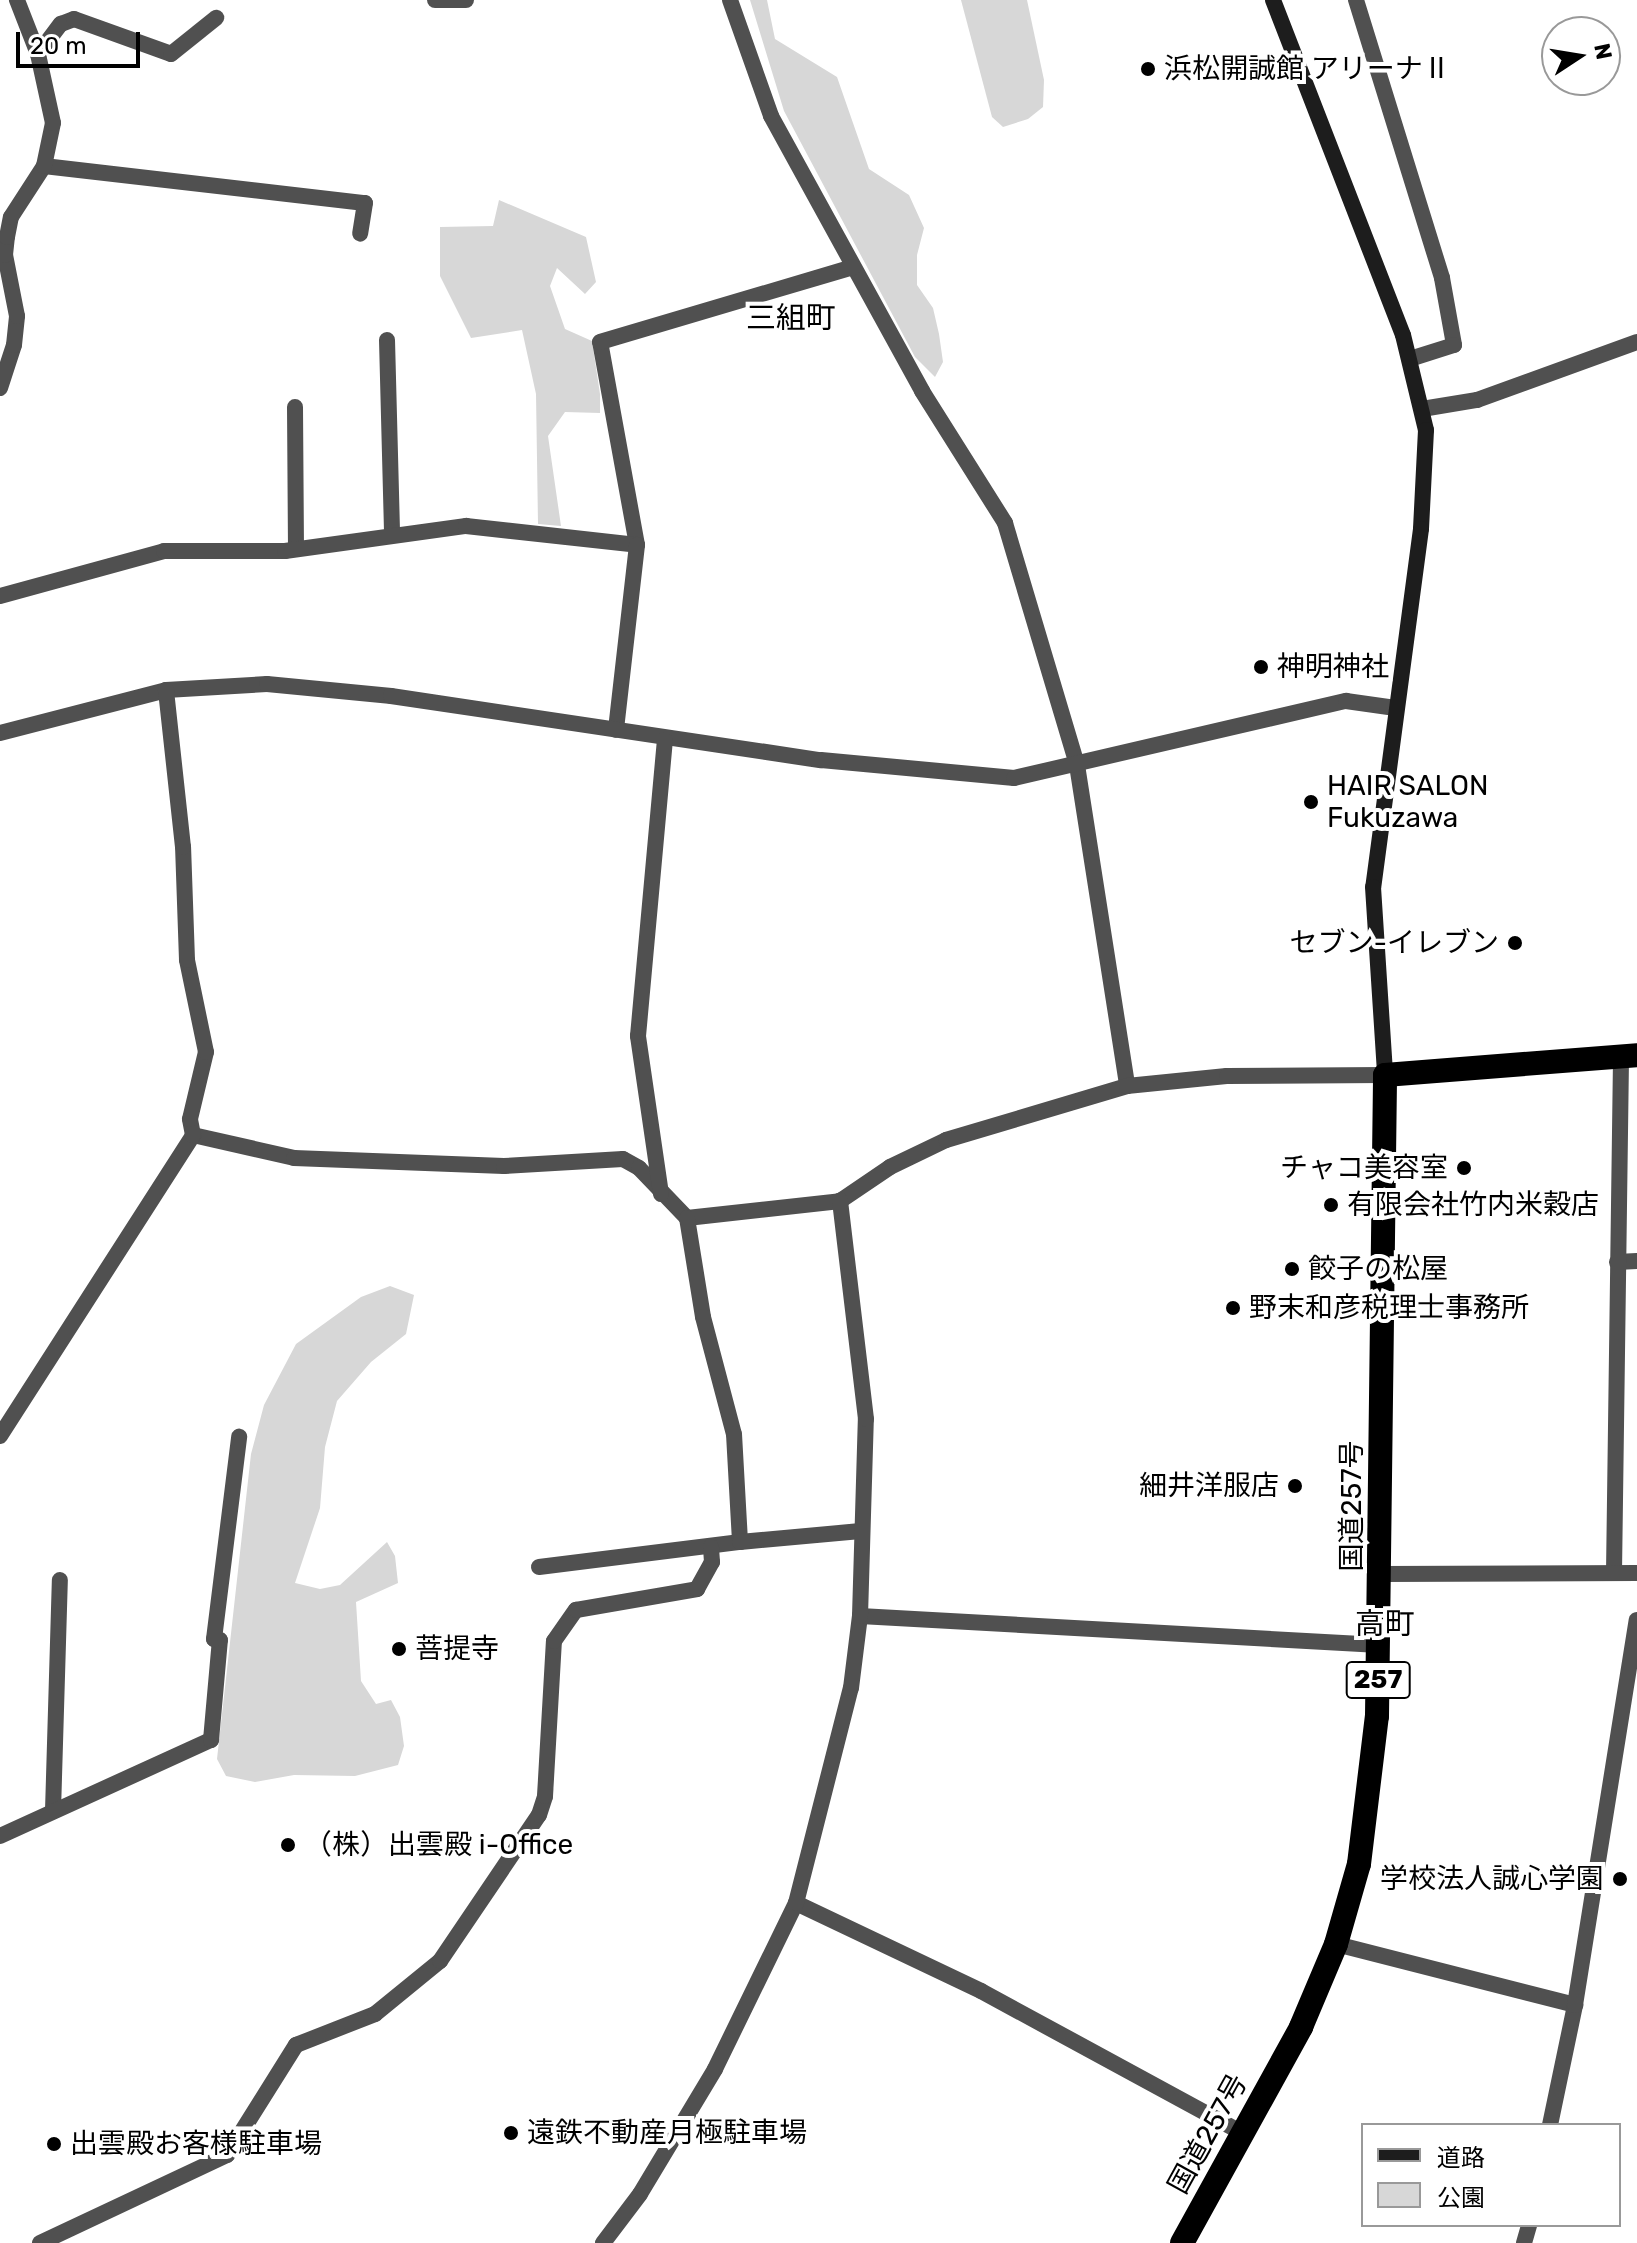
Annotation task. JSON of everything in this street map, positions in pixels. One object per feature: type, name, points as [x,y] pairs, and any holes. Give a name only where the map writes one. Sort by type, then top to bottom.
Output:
[{"type":"highway","points":[[1385,1075],[1629,1056]]},
{"type":"highway","name":"国道257号","points":[[1182,2243],[1301,2027],[1336,1944],[1365,1826],[1382,1574],[1385,1075]]},
{"type":"street","points":[[0,388],[17,316],[2,255],[11,217],[44,166],[53,123],[38,54],[17,0]]},
{"type":"street","points":[[435,0],[466,0]]},
{"type":"street","points":[[730,0],[771,116],[922,391],[1005,523],[1077,765],[1116,987],[1127,1086]]},
{"type":"street","points":[[687,1218],[840,1201],[890,1167],[946,1140],[1127,1086],[1227,1076],[1385,1075],[1373,887],[1426,480],[1422,409],[1410,359],[1273,0]]},
{"type":"street","points":[[1356,0],[1442,278],[1454,345],[1410,359]]},
{"type":"street","points":[[38,54],[61,24],[74,19],[171,54],[216,18]]},
{"type":"street","points":[[44,166],[365,203],[360,234]]},
{"type":"street","points":[[616,730],[637,545],[600,342],[853,267]]},
{"type":"street","points":[[387,340],[392,534]]},
{"type":"street","points":[[1422,409],[1477,400],[1637,342]]},
{"type":"street","points":[[295,407],[296,549]]},
{"type":"street","points":[[0,596],[164,551],[296,549],[466,526],[637,545]]},
{"type":"street","points":[[0,733],[166,690],[298,687],[616,730],[665,740],[1014,778],[1346,701],[1396,708]]},
{"type":"street","points":[[0,1436],[193,1135],[190,1119],[206,1052],[187,960],[183,847],[166,690]]},
{"type":"street","points":[[661,1194],[638,1036],[665,740]]},
{"type":"street","points":[[1614,1573],[1617,1262],[1629,1056]]},
{"type":"street","points":[[193,1135],[320,1159],[504,1166],[623,1159],[639,1168],[687,1218],[703,1317],[734,1434],[740,1542]]},
{"type":"street","points":[[603,2243],[640,2194],[715,2069],[796,1903],[851,1688],[860,1616],[866,1419],[840,1201]]},
{"type":"street","points":[[1617,1262],[1637,1261]]},
{"type":"street","points":[[0,1836],[211,1740],[220,1640],[214,1639],[239,1437]]},
{"type":"street","points":[[539,1567],[740,1542],[861,1531]]},
{"type":"street","points":[[40,2243],[227,2155],[296,2045],[375,2014],[440,1961],[539,1815],[545,1796],[554,1641],[576,1610],[697,1589],[712,1562],[711,1547]]},
{"type":"street","points":[[1382,1574],[1637,1573]]},
{"type":"street","points":[[53,1811],[60,1580]]},
{"type":"street","points":[[860,1616],[1379,1645]]},
{"type":"street","points":[[1550,2123],[1575,2005],[1637,1620]]},
{"type":"street","points":[[796,1903],[981,1991],[1243,2133]]},
{"type":"street","points":[[1336,1944],[1575,2005]]},
{"type":"green space","points":[[750,0],[767,0],[775,39],[837,77],[869,169],[909,195],[924,228],[917,255],[917,285],[933,308],[939,334],[943,362],[935,377],[915,357],[784,111]]},
{"type":"green space","points":[[961,0],[1027,0],[1044,80],[1043,107],[1028,119],[1003,127],[992,117]]},
{"type":"green space","points":[[499,200],[586,237],[596,282],[585,294],[557,268],[550,286],[565,329],[592,341],[600,394],[600,413],[565,412],[548,436],[561,526],[538,524],[536,394],[522,330],[471,338],[440,276],[440,227],[493,226]]},
{"type":"green space","points":[[390,1286],[414,1295],[406,1334],[371,1362],[337,1401],[325,1447],[320,1508],[295,1583],[320,1589],[340,1585],[387,1542],[395,1556],[398,1583],[356,1602],[361,1681],[376,1704],[391,1700],[400,1717],[404,1746],[398,1765],[355,1776],[294,1775],[255,1782],[226,1776],[217,1759],[251,1454],[264,1405],[296,1344],[361,1297]]},
{"type":"place","name":"浜松開誠館 アリーナⅡ","points":[[1148,69]]},
{"type":"place","name":"神明神社","points":[[1261,667]]},
{"type":"place","name":"HAIR SALON Fukuzawa","points":[[1311,802]]},
{"type":"place","name":"セブン-イレブン","points":[[1515,943]]},
{"type":"place","name":"チャコ美容室","points":[[1464,1168]]},
{"type":"place","name":"有限会社竹内米穀店","points":[[1331,1205]]},
{"type":"place","name":"餃子の松屋","points":[[1292,1269]]},
{"type":"place","name":"野末和彦税理士事務所","points":[[1233,1308]]},
{"type":"place","name":"細井洋服店","points":[[1295,1486]]},
{"type":"place","name":"菩提寺","points":[[399,1649]]},
{"type":"place","name":"（株）出雲殿 i-Office","points":[[288,1845]]},
{"type":"place","name":"学校法人誠心学園","points":[[1620,1879]]},
{"type":"place","name":"遠鉄不動産月極駐車場","points":[[511,2133]]},
{"type":"place","name":"出雲殿お客様駐車場","points":[[54,2144]]},
{"type":"district","name":"三組町","points":[[791,318]]},
{"type":"district","name":"高町","points":[[1385,1624]]}]
